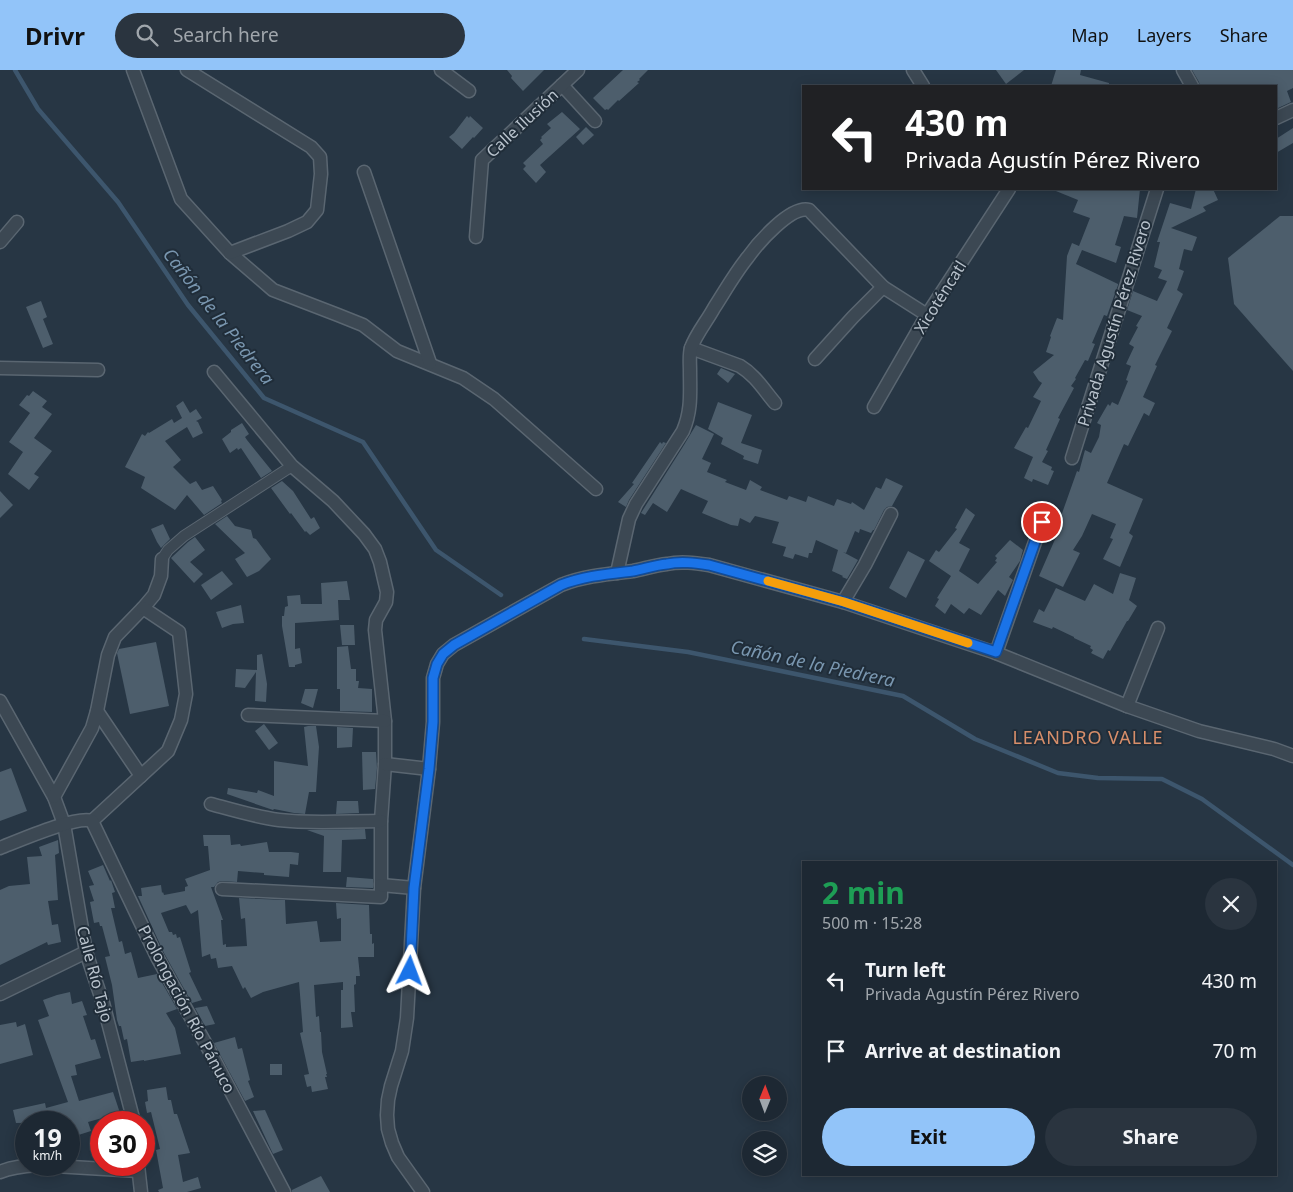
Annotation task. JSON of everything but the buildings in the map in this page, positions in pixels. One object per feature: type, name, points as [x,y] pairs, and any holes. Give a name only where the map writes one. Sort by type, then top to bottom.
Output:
[{"type":"street","points":[[133,70],[181,199],[230,253],[273,290],[363,325],[396,351],[430,363],[463,378],[494,399],[596,490]]},
{"type":"street","points":[[187,70],[311,147],[320,157],[321,174],[317,210],[307,222],[230,253]]},
{"type":"street","points":[[441,70],[469,91]]},
{"type":"street","name":"Calle Ilusión","points":[[476,237],[482,160],[578,70]]},
{"type":"street","points":[[913,70],[922,85]]},
{"type":"street","points":[[1183,70],[1191,85]]},
{"type":"street","name":"Calle Ilusión","points":[[562,85],[595,121]]},
{"type":"street","points":[[1277,118],[1293,110]]},
{"type":"street","points":[[364,172],[430,363]]},
{"type":"street","name":"Xicoténcatl","points":[[874,408],[927,315],[1008,190]]},
{"type":"street","name":"Privada Agustín Pérez Rivero","points":[[1072,458],[1157,190]]},
{"type":"street","points":[[617,573],[630,519],[636,504],[683,431],[688,420],[690,409],[689,356],[695,339],[746,258],[773,229],[799,210],[809,210],[883,287],[927,315]]},
{"type":"street","points":[[0,242],[17,222]]},
{"type":"street","points":[[815,359],[883,287]]},
{"type":"street","points":[[691,348],[740,366],[752,374],[775,403]]},
{"type":"street","points":[[0,368],[98,370]]},
{"type":"street","points":[[214,372],[292,466],[333,501],[364,534],[380,562],[387,592],[386,602],[376,620],[375,630],[386,721],[381,821],[381,897],[222,889]]},
{"type":"street","points":[[54,797],[92,728],[108,655],[115,637],[154,595],[161,576],[162,559],[168,550],[184,536],[292,466]]},
{"type":"street","points":[[844,602],[891,514]]},
{"type":"street","points":[[996,652],[1042,522]]},
{"type":"street","points":[[422,1192],[398,1158],[388,1129],[387,1115],[391,1086],[402,1051],[407,1018],[414,888],[433,722],[433,678],[437,664],[443,654],[454,645],[561,585],[573,580],[636,571],[668,563],[686,562],[709,565],[844,602],[996,652],[1127,706],[1199,731],[1274,749],[1293,756]]},
{"type":"street","points":[[0,848],[64,824],[86,820],[93,823],[168,751],[181,720],[186,694],[178,632],[143,608]]},
{"type":"street","points":[[1127,706],[1158,628]]},
{"type":"street","name":"Calle Río Tajo","points":[[0,702],[54,797],[64,824],[86,952],[103,1003],[131,1111]]},
{"type":"street","points":[[97,711],[141,776]]},
{"type":"street","points":[[248,715],[386,721]]},
{"type":"street","points":[[384,764],[429,769]]},
{"type":"street","points":[[211,804],[278,820],[381,821]]},
{"type":"street","name":"Prolongación Río Pánuco","points":[[93,823],[157,957],[208,1048],[284,1192]]},
{"type":"street","points":[[381,885],[414,888]]},
{"type":"street","points":[[0,994],[86,952]]},
{"type":"street","points":[[0,1172],[10,1168],[38,1165],[90,1167]]},
{"type":"street","points":[[139,1176],[140,1192]]},
{"type":"waterway","name":"Cañón de la Piedrera","points":[[15,70],[38,109],[118,202],[188,305],[264,398],[363,442],[436,550],[501,595]]},
{"type":"waterway","name":"Cañón de la Piedrera","points":[[584,639],[688,652],[903,696],[975,739],[1058,773],[1098,778],[1162,779],[1202,799],[1293,865]]},
{"type":"slow traffic","points":[[768,581],[844,602],[968,643]]},
{"type":"district","name":"LEANDRO VALLE","points":[[1088,737]]},
{"type":"route","points":[[410,971],[414,888],[433,722],[433,678],[437,664],[443,654],[454,645],[573,580],[636,571],[668,563],[686,562],[709,565],[844,602],[996,652],[1042,522]]}]
